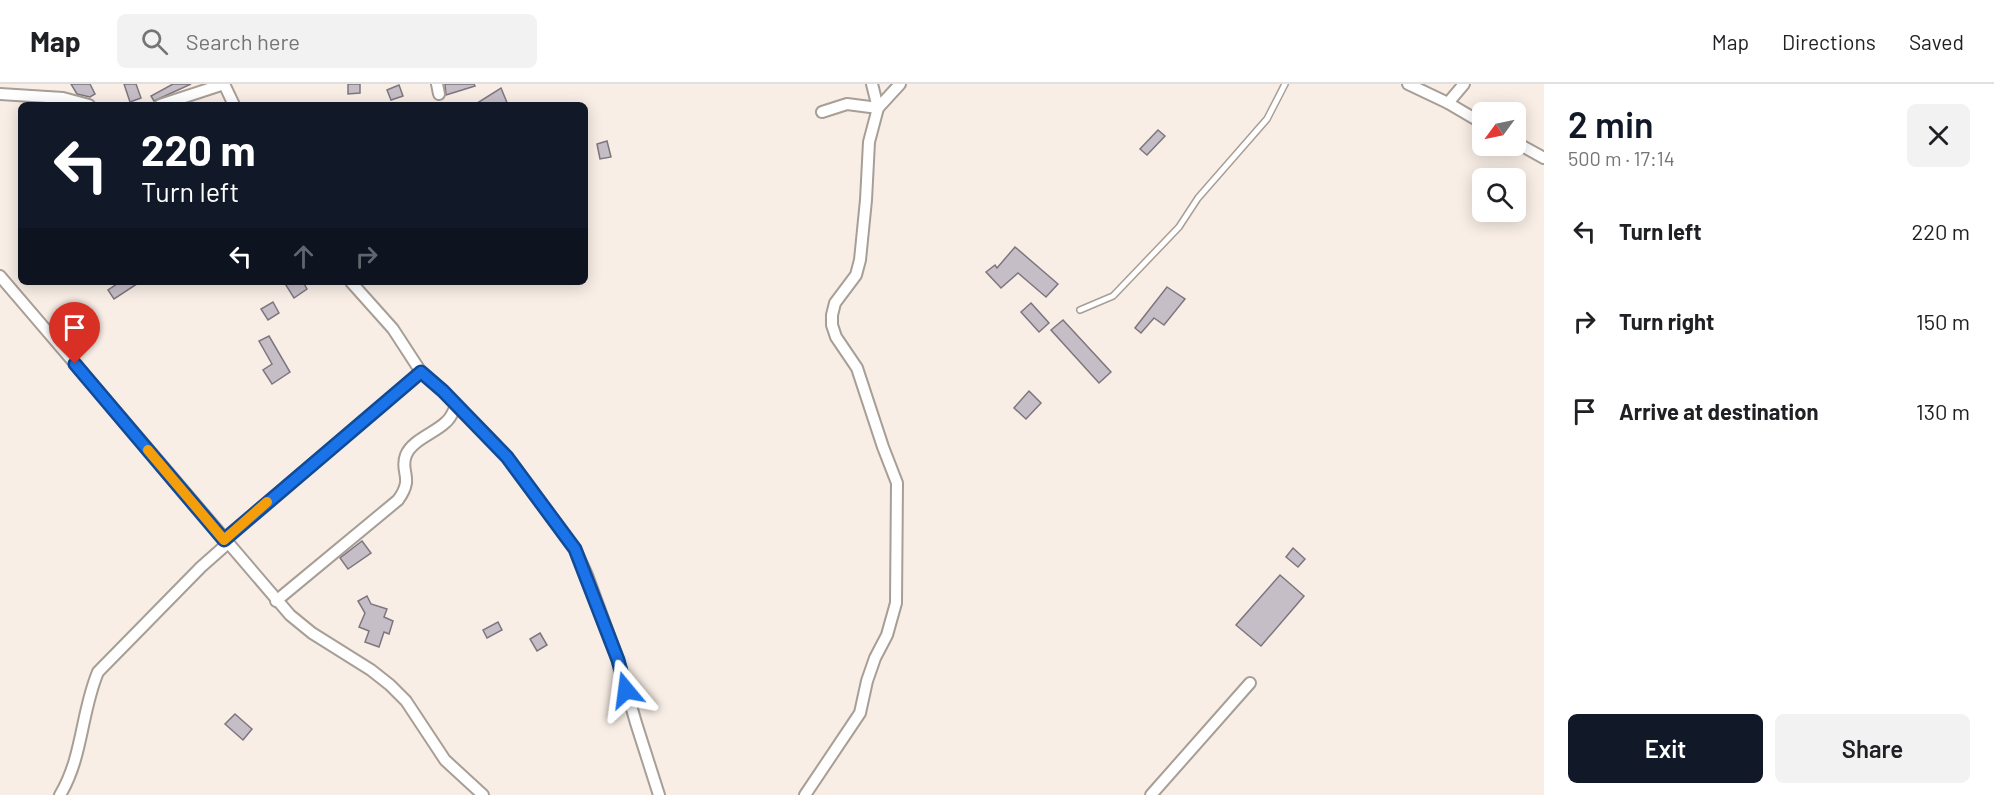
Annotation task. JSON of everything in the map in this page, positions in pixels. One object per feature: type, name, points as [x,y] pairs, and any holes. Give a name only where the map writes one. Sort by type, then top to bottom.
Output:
[{"type":"street","points":[[169,102],[224,84],[233,102]]},
{"type":"street","points":[[872,84],[878,108]]},
{"type":"street","points":[[805,795],[860,712],[872,666],[887,635],[896,603],[897,483],[857,368],[836,337],[832,315],[835,303],[856,274],[860,260],[869,142],[878,108],[900,84]]},
{"type":"street","points":[[1408,84],[1472,117]]},
{"type":"street","points":[[1448,103],[1464,84]]},
{"type":"street","points":[[0,94],[63,98],[78,102]]},
{"type":"street","points":[[822,111],[847,104],[878,108]]},
{"type":"street","points":[[1526,148],[1544,158]]},
{"type":"street","points":[[0,276],[276,601],[312,633],[371,670],[390,685],[406,701],[445,760],[483,795]]},
{"type":"street","points":[[354,285],[393,329],[421,372],[507,457],[575,549],[618,660],[659,795]]},
{"type":"street","points":[[60,795],[78,753],[93,683],[98,672],[225,542],[421,372]]},
{"type":"street","points":[[276,601],[398,500],[405,490],[408,478],[404,463],[406,454],[412,446],[449,420],[456,406]]},
{"type":"street","points":[[1151,795],[1250,683]]},
{"type":"lane","points":[[1080,310],[1113,296],[1179,227],[1198,198],[1268,119],[1285,84]]},
{"type":"building","points":[[71,84],[90,84],[95,94],[90,97],[77,94]]},
{"type":"building","points":[[124,84],[136,84],[141,98],[130,102]]},
{"type":"building","points":[[173,84],[191,84],[154,101],[151,96]]},
{"type":"building","points":[[348,84],[360,84],[360,93],[348,94]]},
{"type":"building","points":[[445,84],[474,84],[475,86],[446,95]]},
{"type":"building","points":[[399,85],[403,96],[391,100],[387,90]]},
{"type":"building","points":[[501,88],[507,102],[479,102]]},
{"type":"building","points":[[1158,130],[1165,136],[1147,155],[1140,149]]},
{"type":"building","points":[[607,141],[611,157],[600,159],[597,144]]},
{"type":"building","points":[[1015,247],[1058,284],[1046,297],[1018,273],[1001,288],[986,272],[995,265],[997,268]]},
{"type":"building","points":[[116,285],[135,285],[114,299],[108,290]]},
{"type":"building","points":[[286,285],[305,285],[307,289],[294,298]]},
{"type":"building","points":[[1167,287],[1185,299],[1164,325],[1154,318],[1141,333],[1135,328]]},
{"type":"building","points":[[273,302],[279,313],[268,320],[261,309]]},
{"type":"building","points":[[1031,303],[1049,323],[1039,332],[1021,312]]},
{"type":"building","points":[[1063,320],[1111,372],[1099,383],[1051,330]]},
{"type":"building","points":[[269,336],[290,372],[272,384],[263,370],[272,364],[259,341]]},
{"type":"building","points":[[1029,391],[1041,403],[1026,419],[1014,408]]},
{"type":"building","points":[[362,541],[371,553],[348,569],[340,558]]},
{"type":"building","points":[[1293,548],[1305,559],[1298,567],[1286,557]]},
{"type":"building","points":[[1280,575],[1304,596],[1261,646],[1236,625]]},
{"type":"building","points":[[367,596],[371,604],[387,609],[384,617],[393,621],[389,634],[384,632],[379,647],[365,642],[369,631],[359,627],[365,613],[358,601]]},
{"type":"building","points":[[498,622],[502,630],[487,638],[483,630]]},
{"type":"building","points":[[540,633],[547,645],[537,651],[530,639]]},
{"type":"building","points":[[235,714],[252,729],[243,740],[225,724]]},
{"type":"slow traffic","points":[[148,450],[224,540],[267,502]]},
{"type":"route","points":[[75,364],[224,540],[421,372],[443,391],[507,457],[575,549],[618,660],[626,690]]}]
